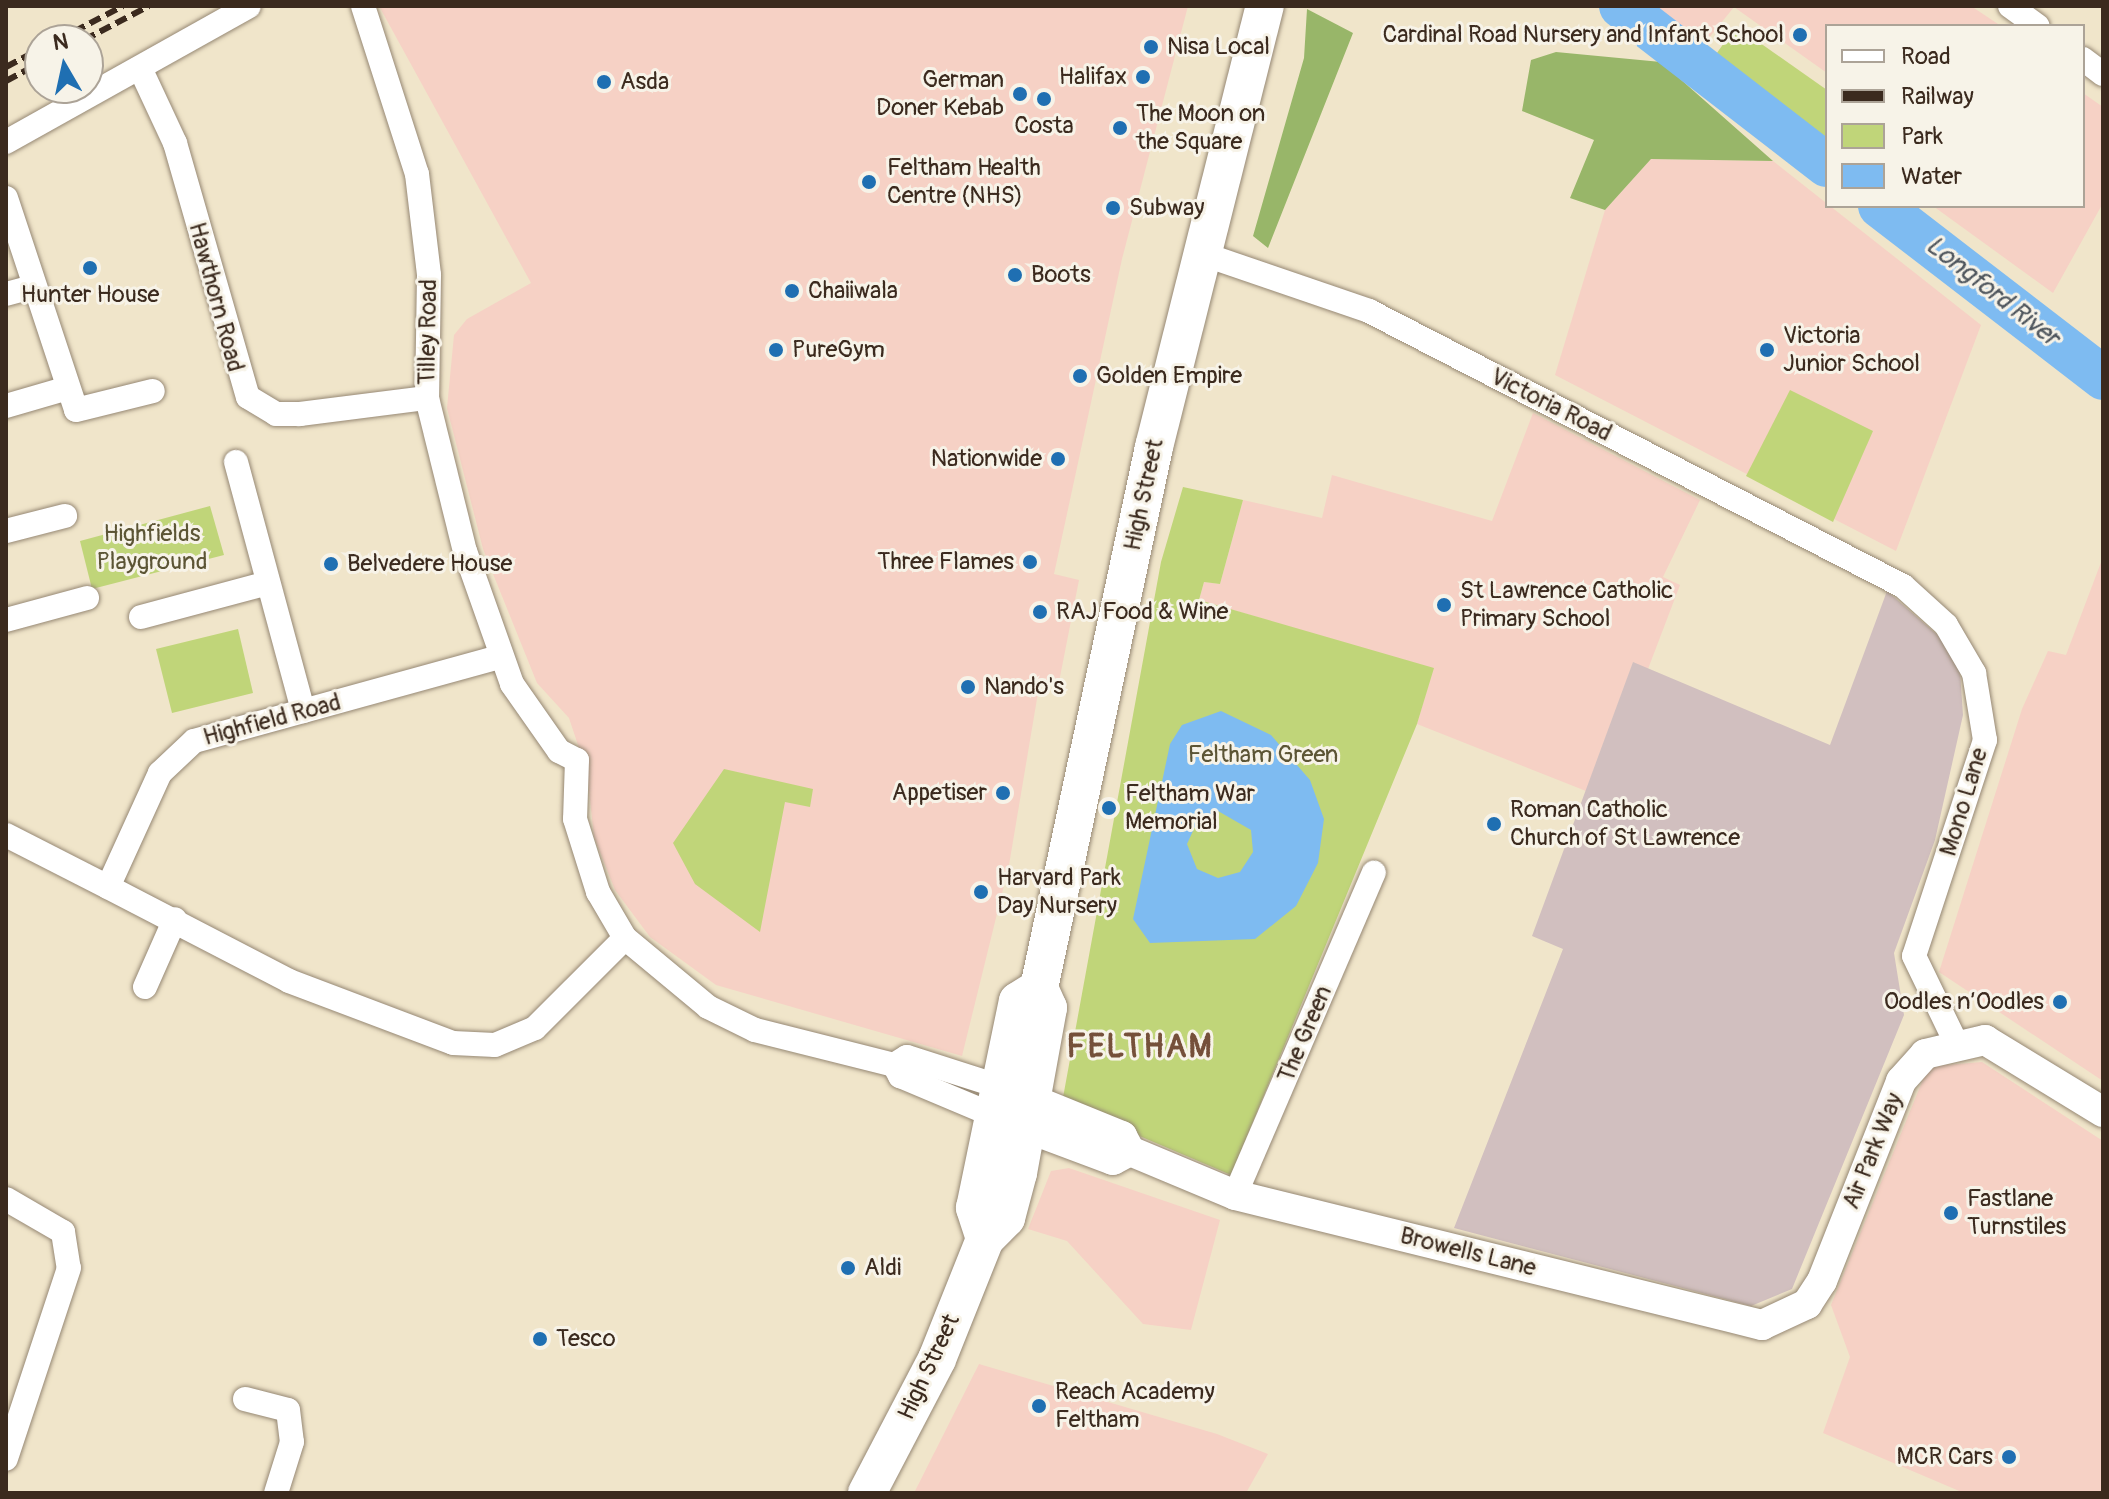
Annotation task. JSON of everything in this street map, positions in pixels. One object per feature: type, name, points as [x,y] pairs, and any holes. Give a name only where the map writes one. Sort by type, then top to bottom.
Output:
[{"type":"main road","name":"High Street","points":[[867,1493],[937,1359],[985,1239],[975,1208],[1014,1108],[1018,1001],[1039,988],[1200,253],[1265,6]]},
{"type":"street","points":[[6,142],[249,6]]},
{"type":"street","name":"Tilley Road","points":[[363,6],[417,174],[429,275],[427,398],[499,657]]},
{"type":"street","points":[[2010,6],[2035,24]]},
{"type":"street","points":[[2085,60],[2103,74]]},
{"type":"street","name":"Hawthorn Road","points":[[140,68],[175,143],[248,397],[276,414],[300,414],[427,398]]},
{"type":"street","points":[[6,198],[64,389],[76,410],[153,391]]},
{"type":"street","name":"Victoria Road","points":[[1200,253],[1369,311],[1892,581]]},
{"type":"street","points":[[6,294],[32,287]]},
{"type":"street","points":[[6,406],[64,389]]},
{"type":"street","points":[[236,462],[303,711]]},
{"type":"street","points":[[6,531],[65,516]]},
{"type":"street","name":"Mono Lane","points":[[1892,581],[1961,643],[1983,706],[1977,774],[1914,956],[1956,1043]]},
{"type":"street","points":[[141,617],[268,583]]},
{"type":"street","points":[[6,620],[87,598]]},
{"type":"street","points":[[499,657],[547,735],[577,760],[580,845],[625,938],[668,978],[731,1018],[894,1065],[907,1057],[1014,1108]]},
{"type":"street","name":"Highfield Road","points":[[108,887],[169,759],[212,734],[499,657]]},
{"type":"street","points":[[6,835],[175,919],[289,981],[453,1043],[495,1045],[535,1028],[625,938]]},
{"type":"street","name":"The Green","points":[[1235,1195],[1374,873]]},
{"type":"street","points":[[145,987],[175,919]]},
{"type":"street","name":"Air Park Way","points":[[1807,1304],[1901,1081],[1925,1054],[1956,1043],[1985,1040],[2103,1112]]},
{"type":"street","name":"Browells Lane","points":[[1014,1108],[1122,1136],[1130,1151],[1235,1195],[1733,1322],[1762,1325],[1807,1304]]},
{"type":"street","points":[[6,1199],[63,1232],[69,1268],[6,1459]]},
{"type":"street","points":[[245,1399],[288,1410],[292,1442],[276,1493]]},
{"type":"shaded area","points":[[379,6],[1188,6],[1122,259],[1054,574],[1079,580],[1059,682],[1040,681],[1009,865],[962,1056],[716,985],[650,937],[615,890],[594,837],[587,772],[569,718],[537,683],[483,549],[447,408],[454,335],[467,319],[531,283]]},
{"type":"shaded area","name":"Cardinal Road Nursery and Infant School","points":[[1652,6],[1971,6],[1998,24],[1825,24],[1825,72],[1734,7],[1704,44]]},
{"type":"shaded area","points":[[2085,94],[2103,107],[2103,203],[2053,293],[1936,208],[2085,208]]},
{"type":"shaded area","name":"Victoria Junior School","points":[[1651,159],[1773,161],[1825,202],[1825,208],[1833,208],[1981,325],[1896,551],[1555,375],[1605,210]]},
{"type":"shaded area","name":"St Lawrence Catholic Primary School","points":[[1533,413],[1700,500],[1663,577],[1680,585],[1648,669],[1633,663],[1586,791],[1417,724],[1433,669],[1199,600],[1204,582],[1220,584],[1243,500],[1322,518],[1332,475],[1492,521]]},
{"type":"shaded area","points":[[2103,557],[2103,1081],[1939,972],[2022,709],[2048,651],[2066,655]]},
{"type":"shaded area","points":[[1887,591],[1949,645],[1960,672],[1963,715],[1935,840],[1894,953],[1904,1015],[1792,1289],[1751,1306],[1454,1228],[1563,949],[1532,936],[1633,662],[1830,745]]},
{"type":"shaded area","points":[[1982,1062],[2103,1141],[2103,1493],[1964,1493],[1823,1433],[1850,1357],[1831,1305],[1924,1077],[1933,1066]]},
{"type":"shaded area","points":[[1069,1168],[1220,1220],[1191,1330],[1143,1324],[1067,1241],[1028,1229],[1051,1171]]},
{"type":"shaded area","name":"Reach Academy Feltham","points":[[979,1364],[1217,1434],[1268,1454],[1246,1493],[914,1493]]},
{"type":"green space","points":[[1307,9],[1353,33],[1268,248],[1253,236],[1304,58]]},
{"type":"green space","points":[[1736,26],[1825,89],[1825,156],[1707,67]]},
{"type":"green space","points":[[1556,52],[1661,62],[1773,161],[1651,159],[1605,210],[1570,198],[1594,140],[1522,111],[1531,60]]},
{"type":"green space","points":[[1790,390],[1873,431],[1833,522],[1746,476]]},
{"type":"green space","name":"Feltham Green","points":[[1183,487],[1243,500],[1220,584],[1204,582],[1199,600],[1434,668],[1417,724],[1231,1175],[1062,1103],[1161,562]]},
{"type":"green space","name":"Highfields Playground","points":[[210,506],[224,555],[92,589],[80,541]]},
{"type":"green space","points":[[238,629],[253,693],[172,713],[156,649]]},
{"type":"green space","points":[[724,769],[813,789],[810,807],[785,802],[760,932],[695,884],[673,843]]},
{"type":"water","points":[[1221,711],[1271,735],[1310,780],[1324,819],[1318,863],[1296,906],[1255,939],[1150,943],[1133,919],[1170,744],[1182,725]],"holes":[[[1218,811],[1251,830],[1253,852],[1240,872],[1218,878],[1197,869],[1187,844],[1198,820]]]},
{"type":"waterway","name":"Longford River","points":[[1621,6],[1825,163]]},
{"type":"waterway","name":"Longford River","points":[[1883,208],[2103,378]]},
{"type":"railway","points":[[89,24],[123,6]]},
{"type":"railway","points":[[104,30],[149,6]]},
{"type":"railway","points":[[6,67],[24,57]]},
{"type":"railway","points":[[6,81],[24,71]]},
{"type":"place","name":"Cardinal Road Nursery and Infant School","points":[[1800,35]]},
{"type":"place","name":"Nisa Local","points":[[1151,47]]},
{"type":"place","name":"Halifax","points":[[1143,77]]},
{"type":"place","name":"Asda","points":[[604,82]]},
{"type":"place","name":"German Doner Kebab","points":[[1020,94]]},
{"type":"place","name":"Costa","points":[[1044,99]]},
{"type":"place","name":"The Moon on the Square","points":[[1120,128]]},
{"type":"place","name":"Feltham Health Centre (NHS)","points":[[869,182]]},
{"type":"place","name":"Subway","points":[[1113,208]]},
{"type":"place","name":"Hunter House","points":[[90,268]]},
{"type":"place","name":"Boots","points":[[1015,275]]},
{"type":"place","name":"Chaiiwala","points":[[792,291]]},
{"type":"place","name":"PureGym","points":[[776,350]]},
{"type":"place","name":"Victoria Junior School","points":[[1767,350]]},
{"type":"place","name":"Golden Empire","points":[[1080,376]]},
{"type":"place","name":"Nationwide","points":[[1058,459]]},
{"type":"place","name":"Three Flames","points":[[1030,562]]},
{"type":"place","name":"Belvedere House","points":[[331,564]]},
{"type":"place","name":"St Lawrence Catholic Primary School","points":[[1444,605]]},
{"type":"place","name":"RAJ Food & Wine","points":[[1040,612]]},
{"type":"place","name":"Nando's","points":[[968,687]]},
{"type":"place","name":"Appetiser","points":[[1003,793]]},
{"type":"place","name":"Feltham War Memorial","points":[[1109,808]]},
{"type":"place","name":"Roman Catholic Church of St Lawrence","points":[[1494,824]]},
{"type":"place","name":"Harvard Park Day Nursery","points":[[981,892]]},
{"type":"place","name":"Oodles n’Oodles","points":[[2060,1002]]},
{"type":"place","name":"Fastlane Turnstiles","points":[[1951,1213]]},
{"type":"place","name":"Aldi","points":[[848,1268]]},
{"type":"place","name":"Tesco","points":[[540,1339]]},
{"type":"place","name":"Reach Academy Feltham","points":[[1039,1406]]},
{"type":"place","name":"MCR Cars","points":[[2009,1457]]},
{"type":"district","name":"FELTHAM","points":[[1140,1047]]}]
